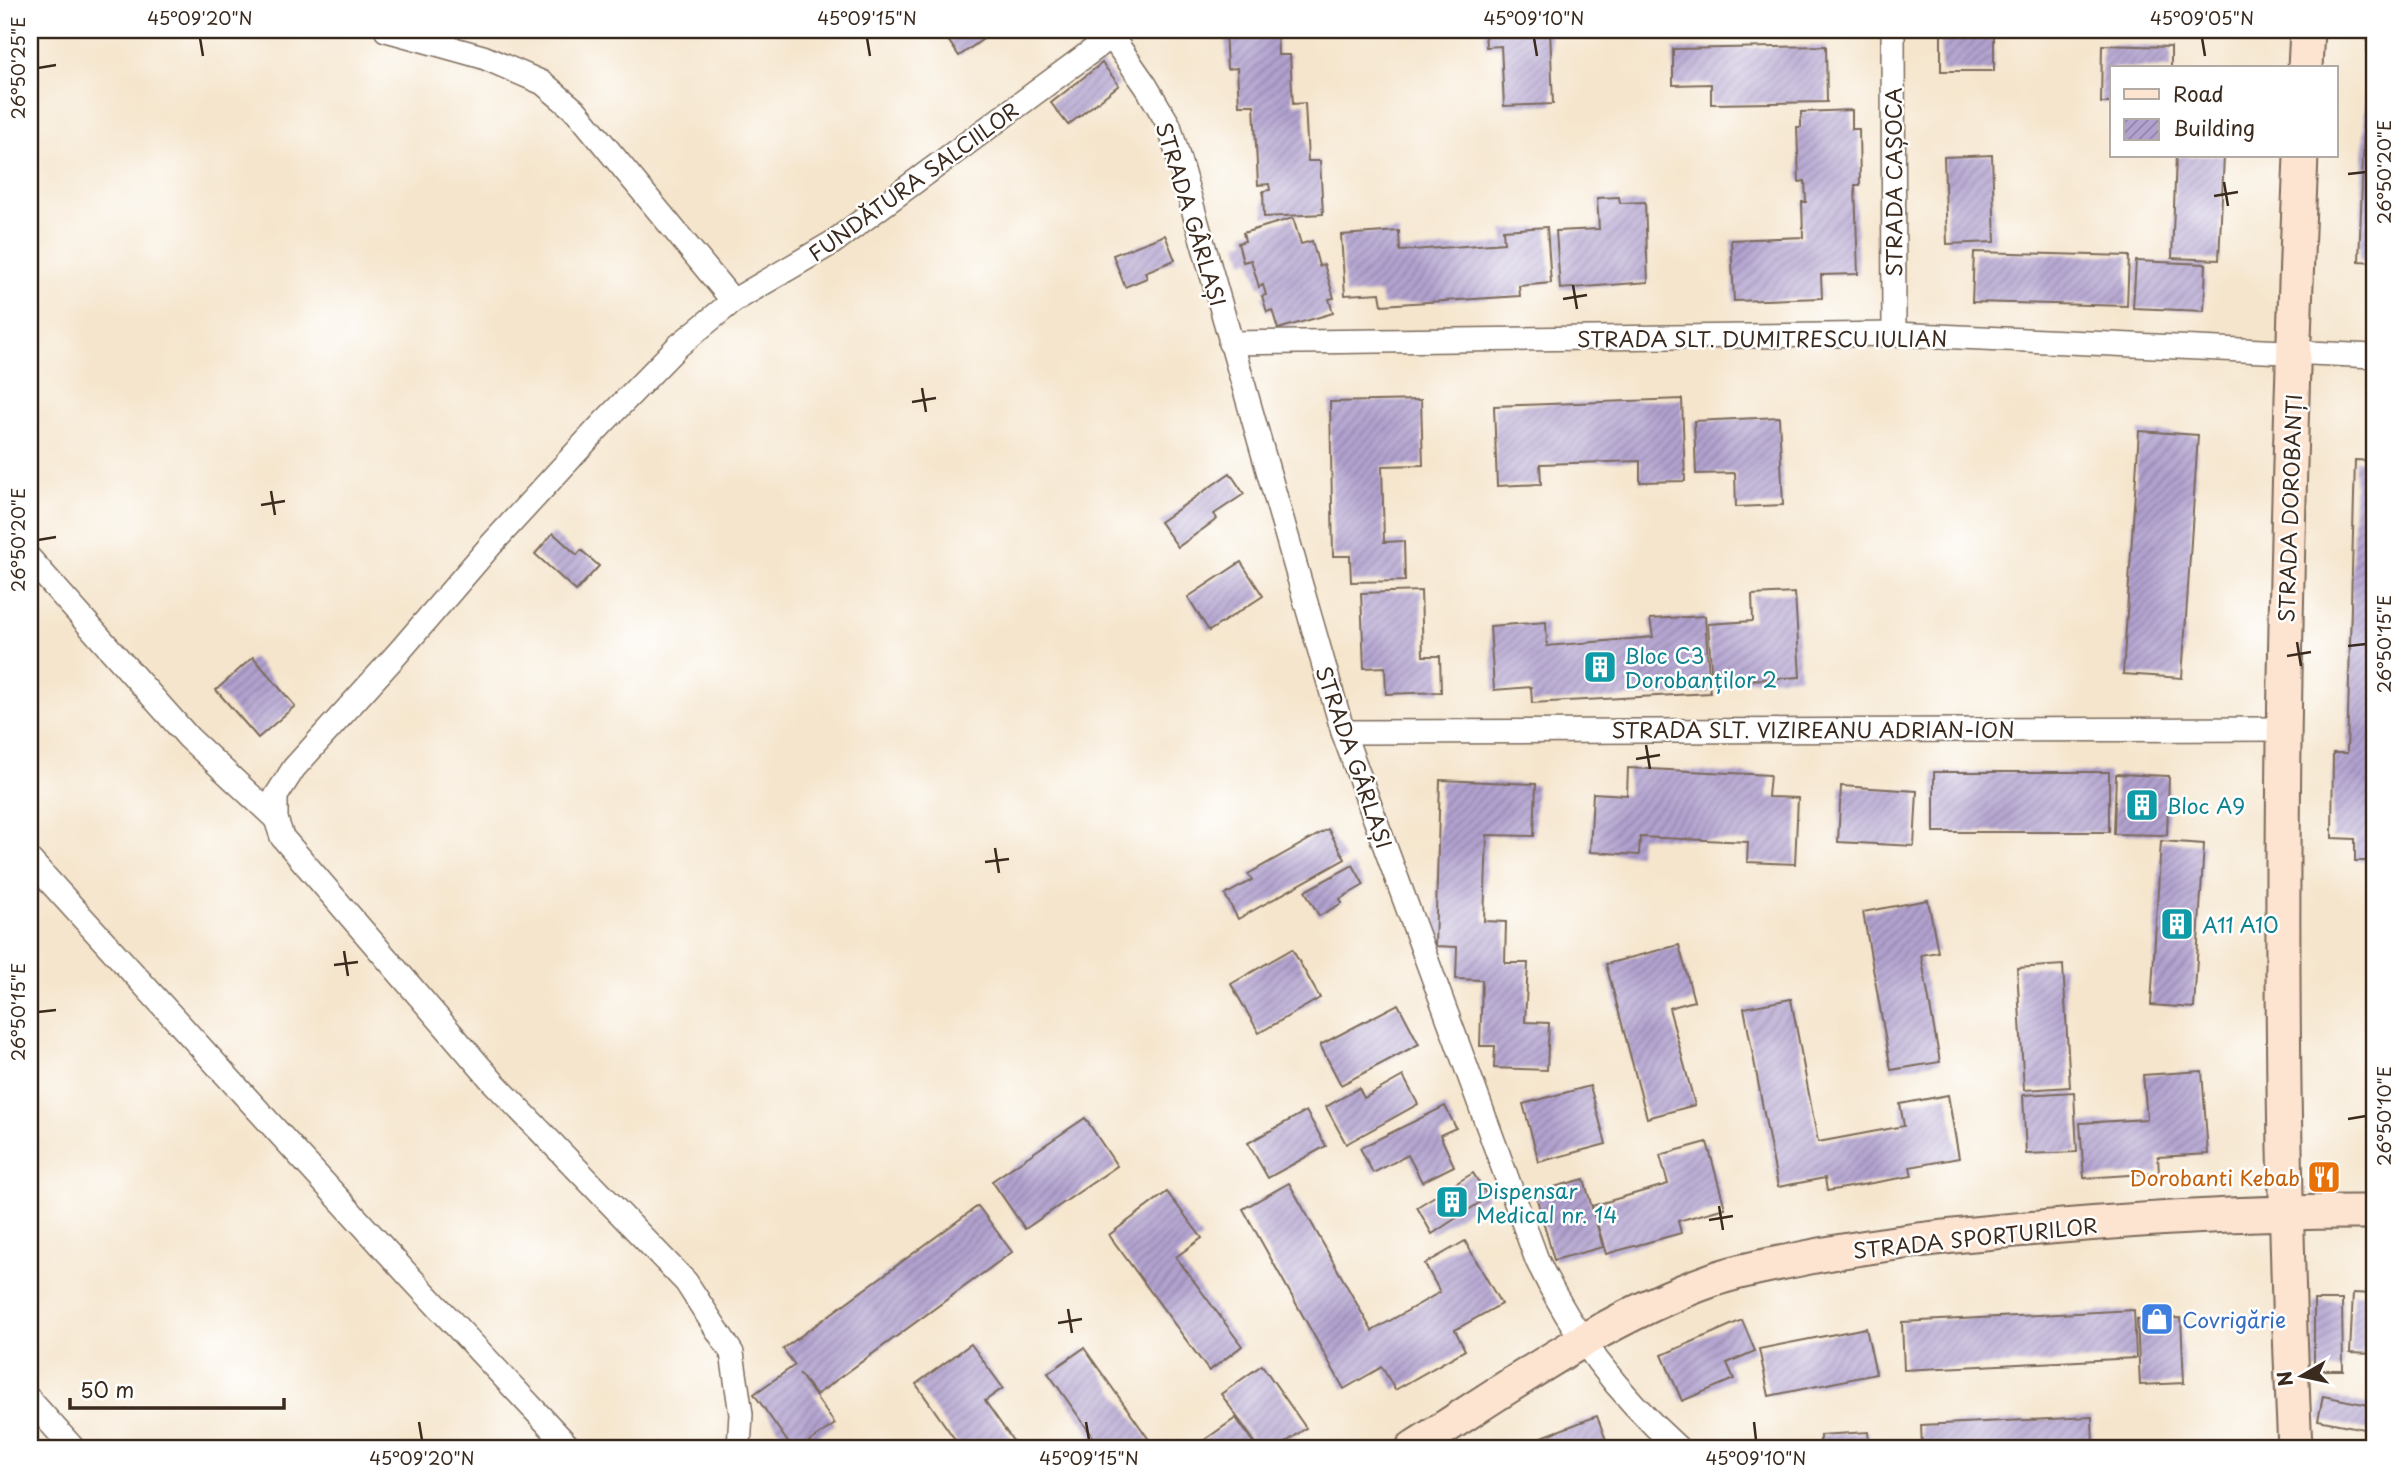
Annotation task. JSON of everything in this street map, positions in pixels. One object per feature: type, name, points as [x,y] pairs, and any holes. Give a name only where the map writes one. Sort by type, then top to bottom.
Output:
[{"type":"main road","points":[[2305,66],[2307,30]]},
{"type":"main road","name":"STRADA DOROBANȚI","points":[[2295,1448],[2287,1213],[2283,729],[2301,158]]},
{"type":"main road","name":"STRADA SPORTURILOR","points":[[1413,1448],[1581,1342],[1660,1301],[1714,1279],[1774,1264],[1849,1249],[1920,1239],[2057,1226],[2287,1213],[2374,1212]]},
{"type":"street","points":[[386,30],[483,57],[543,83],[577,112],[733,301]]},
{"type":"street","name":"STRADA CAȘOCA","points":[[1893,30],[1894,334]]},
{"type":"street","name":"FUNDĂTURA SALCIILOR","points":[[276,819],[276,796],[294,768],[490,546],[678,346],[733,301],[832,243],[1109,33]]},
{"type":"street","name":"STRADA GÂRLAȘI","points":[[1109,33],[1146,86],[1168,125],[1343,732],[1537,1260],[1555,1298],[1581,1342],[1625,1395],[1678,1448]]},
{"type":"street","name":"STRADA SLT. DUMITRESCU IULIAN","points":[[1230,344],[1894,334],[2374,356]]},
{"type":"street","points":[[30,559],[189,738],[276,819],[282,837],[494,1083],[686,1282],[732,1353],[741,1414],[739,1448]]},
{"type":"street","name":"STRADA SLT. VIZIREANU ADRIAN-ION","points":[[1343,732],[2283,729]]},
{"type":"street","points":[[30,860],[354,1216],[570,1448]]},
{"type":"street","points":[[30,1400],[73,1448]]},
{"type":"building","points":[[951,30],[996,30],[959,56],[944,34]]},
{"type":"building","points":[[1225,30],[1277,30],[1278,55],[1290,55],[1293,104],[1305,103],[1308,161],[1320,161],[1323,214],[1264,217],[1263,191],[1270,190],[1269,184],[1258,185],[1254,105],[1239,105],[1237,68],[1227,69]]},
{"type":"building","points":[[1485,30],[1550,30],[1553,104],[1504,106],[1501,46],[1486,47]]},
{"type":"building","points":[[1941,30],[1994,30],[1994,71],[1941,71]]},
{"type":"building","points":[[2368,30],[2374,30],[2374,262],[2359,261]]},
{"type":"building","points":[[2102,45],[2171,47],[2171,66],[2110,66],[2110,103],[2101,103]]},
{"type":"building","points":[[1826,46],[1827,102],[1711,104],[1711,84],[1673,85],[1673,49]]},
{"type":"building","points":[[1102,63],[1119,85],[1068,125],[1051,103]]},
{"type":"building","points":[[1852,110],[1852,129],[1859,129],[1860,185],[1855,185],[1858,274],[1821,275],[1822,298],[1734,301],[1731,240],[1803,237],[1802,202],[1806,202],[1805,181],[1799,182],[1797,127],[1801,127],[1801,112]]},
{"type":"building","points":[[1992,155],[1995,242],[1947,244],[1944,157]]},
{"type":"building","points":[[2176,158],[2224,158],[2219,260],[2172,258]]},
{"type":"building","points":[[1619,197],[1620,203],[1645,202],[1648,282],[1560,289],[1556,231],[1599,229],[1597,198]]},
{"type":"building","points":[[1293,218],[1301,244],[1312,241],[1319,266],[1324,264],[1334,298],[1329,299],[1333,313],[1278,329],[1272,310],[1267,312],[1262,296],[1266,295],[1263,285],[1259,287],[1251,260],[1243,262],[1238,243],[1245,241],[1243,233]]},
{"type":"building","points":[[1547,227],[1551,283],[1519,286],[1520,296],[1382,305],[1380,293],[1345,295],[1341,235],[1399,231],[1400,251],[1504,243],[1503,230]]},
{"type":"building","points":[[1165,235],[1175,260],[1145,272],[1147,278],[1125,287],[1113,255]]},
{"type":"building","points":[[1974,252],[2129,256],[2127,306],[1972,302]]},
{"type":"building","points":[[2136,261],[2206,264],[2204,311],[2133,308]]},
{"type":"building","points":[[1682,399],[1685,481],[1640,482],[1640,461],[1540,464],[1541,484],[1497,486],[1494,406]]},
{"type":"building","points":[[1421,400],[1423,465],[1382,466],[1384,542],[1404,541],[1405,581],[1351,582],[1350,556],[1333,556],[1330,402]]},
{"type":"building","points":[[1779,417],[1783,505],[1736,507],[1735,473],[1696,474],[1694,421]]},
{"type":"building","points":[[2139,431],[2198,435],[2182,678],[2123,674]]},
{"type":"building","points":[[2355,460],[2374,461],[2374,861],[2355,861],[2355,839],[2332,838],[2333,753],[2347,753]]},
{"type":"building","points":[[1230,473],[1244,494],[1214,514],[1217,519],[1178,547],[1160,522]]},
{"type":"building","points":[[553,533],[577,555],[581,550],[599,566],[576,591],[535,554]]},
{"type":"building","points":[[1241,562],[1263,596],[1209,631],[1188,597]]},
{"type":"building","points":[[1421,591],[1423,656],[1440,656],[1441,692],[1386,694],[1385,667],[1364,668],[1361,593]]},
{"type":"building","points":[[1795,593],[1800,677],[1712,682],[1708,624],[1753,621],[1752,595]]},
{"type":"building","name":"Bloc C3 Dorobanților 2","points":[[1705,616],[1710,693],[1532,703],[1531,687],[1494,690],[1490,626],[1546,622],[1547,646],[1653,637],[1650,619]]},
{"type":"building","points":[[253,657],[295,706],[258,738],[216,690]]},
{"type":"building","points":[[1628,768],[1770,775],[1768,797],[1798,798],[1795,864],[1747,862],[1748,842],[1640,837],[1639,855],[1590,852],[1593,793],[1627,795]]},
{"type":"building","points":[[1934,772],[2109,772],[2109,832],[1934,832]]},
{"type":"building","name":"Bloc A9","points":[[2116,774],[2169,776],[2167,835],[2114,834]]},
{"type":"building","points":[[1440,780],[1536,784],[1534,836],[1487,835],[1484,921],[1506,922],[1505,963],[1528,963],[1525,1022],[1549,1023],[1547,1070],[1494,1068],[1495,1046],[1480,1046],[1482,980],[1456,979],[1457,947],[1435,946]]},
{"type":"building","points":[[1841,786],[1917,791],[1914,846],[1838,842]]},
{"type":"building","points":[[1328,829],[1345,859],[1238,919],[1225,895],[1252,880],[1248,874]]},
{"type":"building","name":"A11 A10","points":[[2161,841],[2204,844],[2194,1008],[2151,1005]]},
{"type":"building","points":[[1353,865],[1364,885],[1340,899],[1342,903],[1319,916],[1305,891]]},
{"type":"building","points":[[1928,900],[1938,952],[1921,955],[1940,1062],[1891,1070],[1863,912]]},
{"type":"building","points":[[1679,945],[1694,1001],[1669,1008],[1695,1105],[1647,1118],[1606,964]]},
{"type":"building","points":[[1292,949],[1320,998],[1259,1033],[1231,984]]},
{"type":"building","points":[[2063,965],[2070,1087],[2024,1090],[2017,968]]},
{"type":"building","points":[[1791,999],[1818,1142],[1904,1126],[1900,1104],[1948,1095],[1959,1158],[1910,1167],[1912,1176],[1827,1191],[1825,1178],[1778,1187],[1744,1008]]},
{"type":"building","points":[[1398,1004],[1419,1044],[1341,1085],[1320,1045]]},
{"type":"building","points":[[2202,1071],[2208,1154],[2158,1157],[2159,1173],[2084,1178],[2080,1123],[2147,1119],[2143,1075]]},
{"type":"building","points":[[1403,1076],[1418,1104],[1346,1144],[1326,1107],[1359,1088],[1364,1098]]},
{"type":"building","points":[[1590,1086],[1606,1144],[1539,1162],[1523,1104]]},
{"type":"building","points":[[2074,1092],[2077,1152],[2026,1154],[2023,1095]]},
{"type":"building","points":[[1445,1106],[1456,1128],[1440,1135],[1454,1166],[1422,1182],[1408,1155],[1373,1173],[1360,1148]]},
{"type":"building","points":[[1306,1111],[1326,1146],[1268,1178],[1248,1143]]},
{"type":"building","points":[[1085,1118],[1117,1166],[1025,1229],[992,1181]]},
{"type":"building","points":[[1707,1142],[1725,1208],[1678,1221],[1681,1233],[1606,1254],[1592,1206],[1668,1184],[1660,1155]]},
{"type":"building","name":"Dispensar Medical nr. 14","points":[[1473,1173],[1488,1197],[1432,1234],[1417,1207]]},
{"type":"building","points":[[1584,1179],[1603,1247],[1554,1260],[1535,1192]]},
{"type":"building","points":[[1289,1183],[1372,1331],[1440,1292],[1425,1264],[1465,1241],[1501,1304],[1455,1330],[1465,1350],[1395,1390],[1382,1367],[1344,1389],[1243,1209]]},
{"type":"building","points":[[1167,1192],[1202,1238],[1176,1257],[1242,1346],[1209,1371],[1109,1235]]},
{"type":"building","points":[[978,1206],[1012,1252],[816,1395],[799,1373],[835,1424],[800,1448],[792,1448],[754,1394],[795,1365],[783,1349]]},
{"type":"building","points":[[2353,1293],[2374,1294],[2374,1354],[2350,1353]]},
{"type":"building","points":[[2314,1300],[2342,1300],[2343,1370],[2314,1370]]},
{"type":"building","points":[[2134,1310],[2136,1358],[1904,1370],[1902,1322]]},
{"type":"building","points":[[2181,1318],[2184,1383],[2140,1385],[2137,1319]]},
{"type":"building","points":[[1742,1320],[1755,1351],[1727,1363],[1734,1379],[1682,1401],[1662,1355]]},
{"type":"building","points":[[1866,1328],[1876,1374],[1769,1396],[1759,1349]]},
{"type":"building","points":[[971,1344],[1003,1388],[985,1401],[1018,1448],[961,1448],[916,1384]]},
{"type":"building","points":[[1084,1348],[1155,1448],[1101,1448],[1048,1373]]},
{"type":"building","points":[[1262,1365],[1306,1428],[1278,1448],[1259,1448],[1221,1394]]},
{"type":"building","points":[[2323,1396],[2374,1406],[2374,1431],[2318,1420]]},
{"type":"building","points":[[1597,1416],[1609,1448],[1513,1448]]},
{"type":"building","points":[[2092,1417],[2093,1448],[1922,1448],[1921,1425]]},
{"type":"building","points":[[1236,1418],[1257,1448],[1193,1448]]},
{"type":"building","points":[[1868,1432],[1870,1448],[1820,1448],[1820,1435]]},
{"type":"place","name":"Bloc C3 Dorobanților 2","points":[[1600,667]]},
{"type":"place","name":"Bloc A9","points":[[2142,805]]},
{"type":"place","name":"A11 A10","points":[[2177,924]]},
{"type":"place","name":"Dorobanti Kebab","points":[[2324,1177]]},
{"type":"place","name":"Dispensar Medical nr. 14","points":[[1452,1202]]},
{"type":"place","name":"Covrigărie","points":[[2157,1319]]}]
